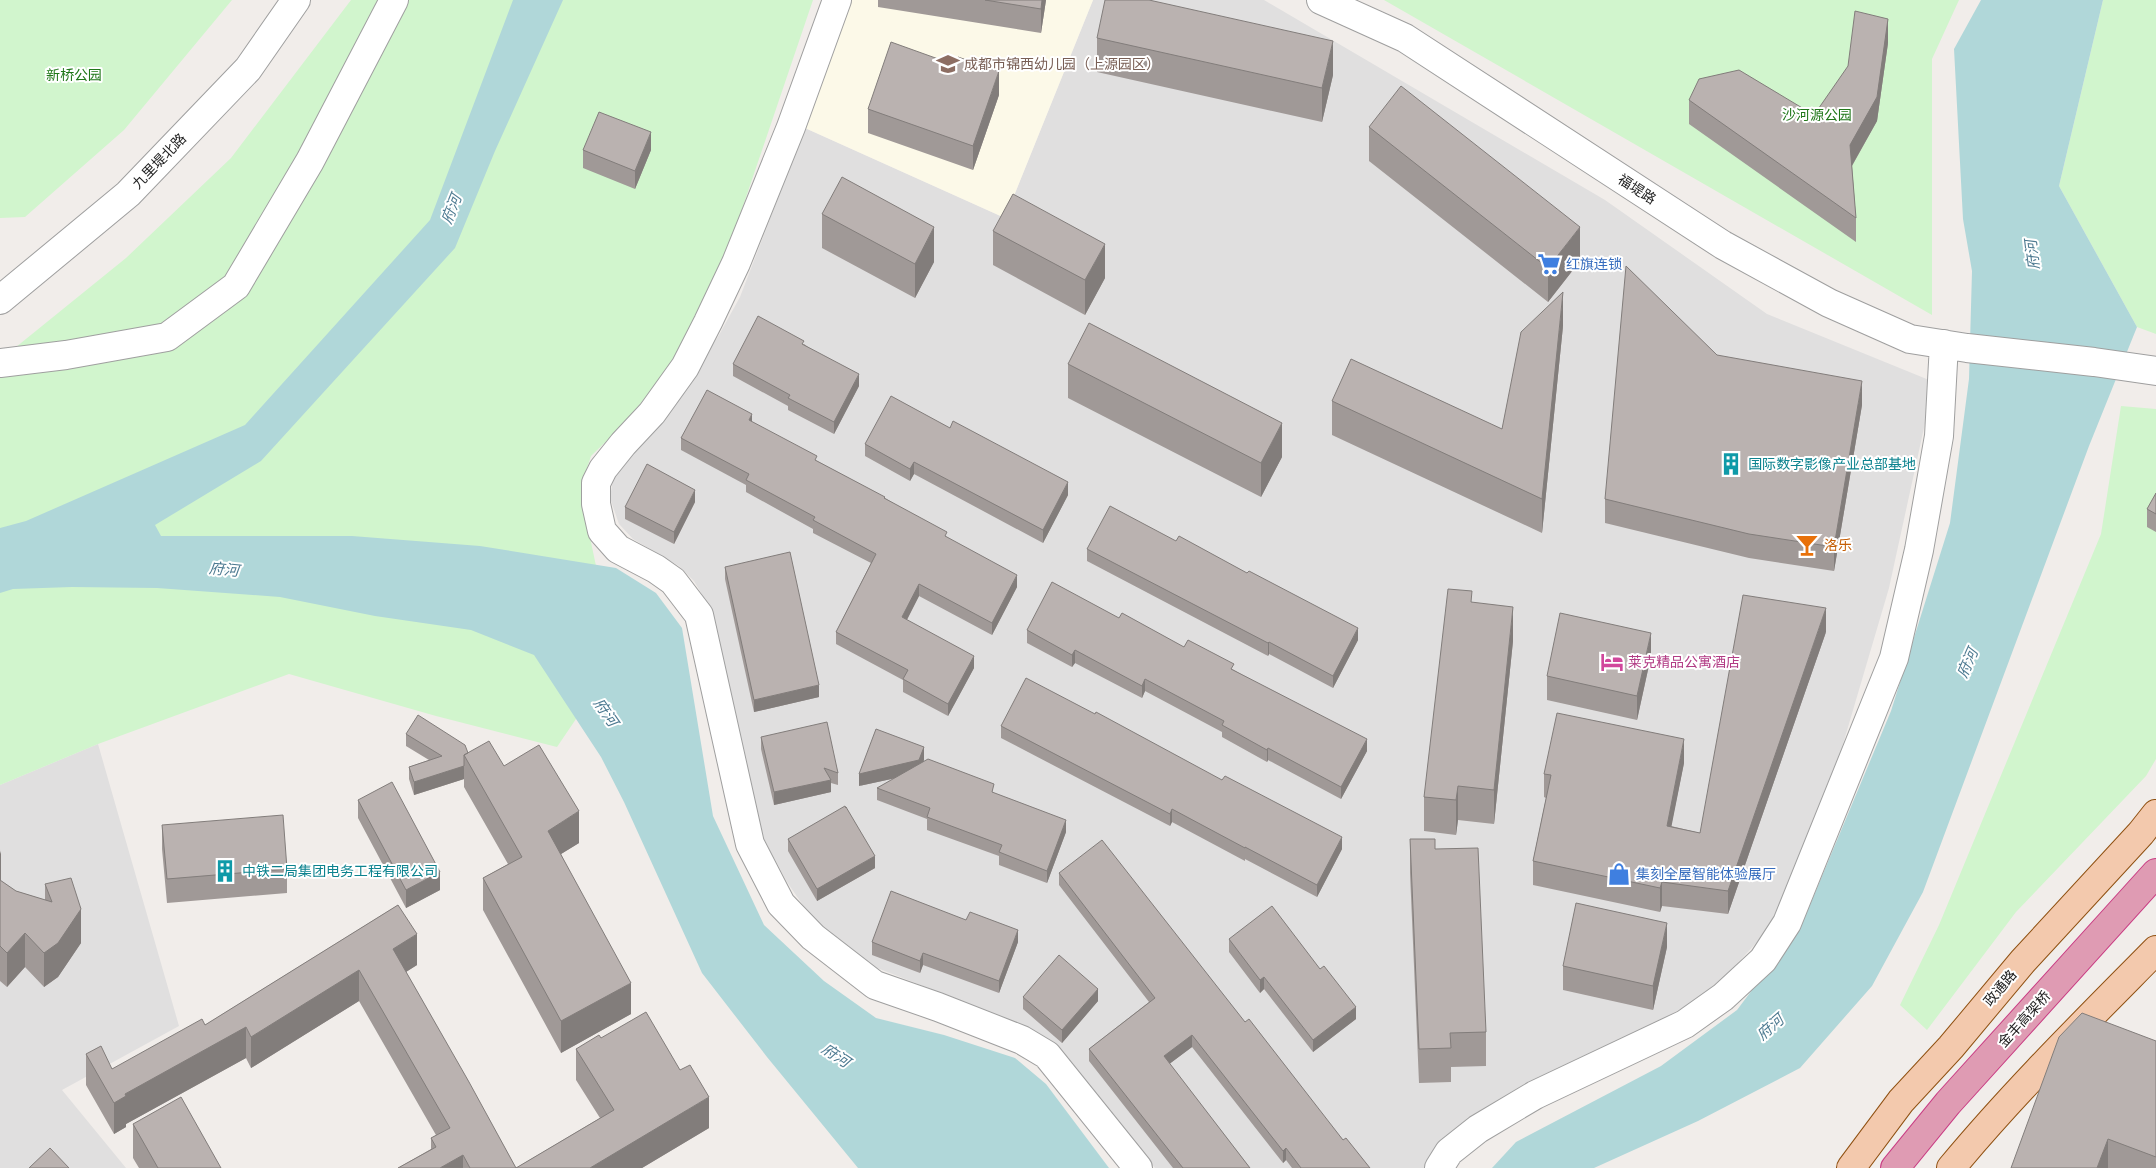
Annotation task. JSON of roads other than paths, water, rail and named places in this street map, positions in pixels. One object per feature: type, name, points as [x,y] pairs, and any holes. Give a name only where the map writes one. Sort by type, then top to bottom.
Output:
[{"type":"highway","name":"金丰高架桥","points":[[1895,1168],[1948,1103],[2156,874]]},
{"type":"highway","name":"金丰高架桥","points":[[1919,1168],[1986,1088],[2156,902]]},
{"type":"main road","name":"政通路","points":[[1850,1168],[1901,1101],[1951,1047],[2022,961],[2142,832],[2156,814]]},
{"type":"main road","points":[[1951,1168],[2027,1081],[2156,950]]},
{"type":"street","name":"九里堤北路","points":[[0,300],[128,194],[248,69],[296,0]]},
{"type":"street","points":[[0,363],[66,356],[167,337],[236,286],[310,162],[394,0]]},
{"type":"street","points":[[838,0],[736,263],[708,322],[685,367],[652,413],[608,463],[596,483],[596,504],[602,531],[618,549],[656,569],[673,581],[699,615],[750,844],[781,904],[813,937],[875,985],[1022,1040],[1047,1055],[1138,1168]]},
{"type":"street","name":"福堤路","points":[[1321,0],[1405,38],[1723,245],[1828,303],[1910,338],[1955,346],[2156,371]]},
{"type":"street","points":[[1439,1168],[1449,1152],[1478,1129],[1535,1095],[1685,1024],[1723,997],[1763,960],[1787,923],[1894,658],[1919,550],[1955,346]]},
{"type":"water","name":"府河","points":[[513,0],[563,0],[495,151],[455,248],[261,461],[155,525],[161,536],[352,536],[480,546],[616,568],[656,593],[682,628],[713,816],[764,925],[824,981],[876,1018],[944,1035],[1015,1058],[1046,1084],[1109,1168],[858,1168],[767,1057],[702,973],[624,802],[601,757],[534,655],[471,630],[375,616],[280,597],[157,588],[72,587],[13,589],[0,593],[0,528],[26,521],[245,425],[430,220]]},
{"type":"water","name":"府河","points":[[1981,0],[2103,0],[2059,186],[2137,327],[2089,446],[1923,892],[1872,986],[1800,1068],[1698,1121],[1594,1168],[1492,1168],[1516,1142],[1661,1066],[1737,1010],[1802,924],[1891,711],[1950,523],[1969,379],[1972,271],[1963,219],[1954,49]]},
{"type":"place","name":"成都市锦西幼儿园（上源园区）","points":[[948,64]]},
{"type":"place","name":"红旗连锁","points":[[1549,264]]},
{"type":"place","name":"国际数字影像产业总部基地","points":[[1731,464]]},
{"type":"place","name":"洛乐","points":[[1807,545]]},
{"type":"place","name":"莱克精品公寓酒店","points":[[1612,662]]},
{"type":"place","name":"中铁二局集团电务工程有限公司","points":[[225,871]]},
{"type":"place","name":"集刻全屋智能体验展厅","points":[[1619,874]]},
{"type":"park label","name":"新桥公园","points":[[74,75]]},
{"type":"park label","name":"沙河源公园","points":[[1817,115]]}]
